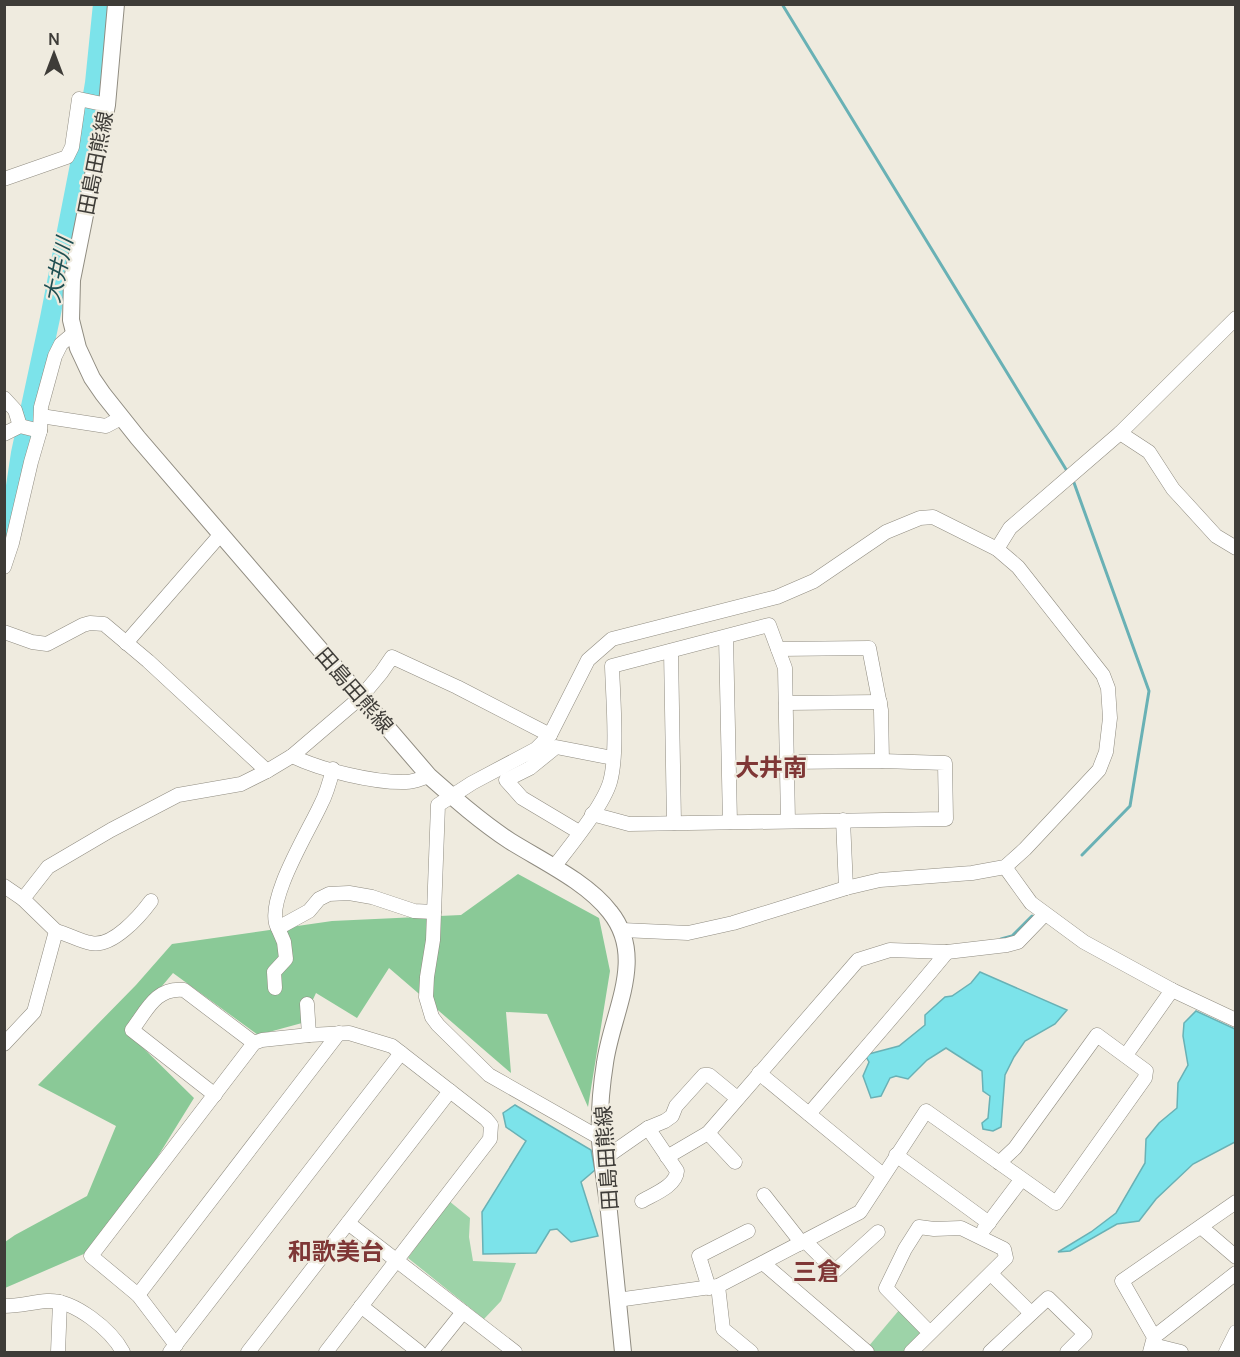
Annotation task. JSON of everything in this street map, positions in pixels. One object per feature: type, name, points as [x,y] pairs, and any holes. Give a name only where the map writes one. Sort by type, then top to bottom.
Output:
[{"type":"main road","name":"田島田熊線","points":[[116,4],[107,105],[72,280],[71,320],[83,361],[92,378],[121,418],[429,776],[470,813],[510,841],[554,867],[594,896],[609,911],[622,930],[627,944],[626,977],[604,1064],[600,1138],[622,1353]]},
{"type":"street","points":[[4,179],[67,157],[72,147],[79,99],[107,105]]},
{"type":"street","points":[[997,549],[1010,528],[1120,433],[1236,318]]},
{"type":"street","points":[[4,567],[12,543],[40,424],[41,407],[55,356],[61,344],[74,333]]},
{"type":"street","points":[[4,398],[15,410],[20,426]]},
{"type":"street","points":[[4,434],[20,426],[40,424],[106,426],[121,418]]},
{"type":"street","points":[[1120,433],[1149,452],[1179,496],[1216,536],[1236,548]]},
{"type":"street","points":[[600,1138],[489,1075],[438,1024],[426,997],[433,940],[438,805],[536,749],[550,735],[588,660],[612,639],[777,597],[814,581],[886,532],[920,518],[933,517],[997,549],[1018,567],[1103,675],[1108,688],[1110,718],[1106,752],[1099,770],[1025,849],[1005,867],[972,873],[880,880],[846,888],[733,923],[688,933],[622,930]]},
{"type":"street","points":[[126,643],[221,534]]},
{"type":"street","points":[[4,632],[32,642],[47,644],[83,625],[104,624],[267,771]]},
{"type":"street","points":[[554,867],[592,814],[610,782],[613,758],[612,666],[770,625],[785,668],[788,821]]},
{"type":"street","points":[[726,637],[730,822]]},
{"type":"street","points":[[778,649],[869,648],[880,702],[882,761]]},
{"type":"street","points":[[671,651],[674,823]]},
{"type":"street","points":[[23,899],[48,867],[168,800],[186,793],[241,784],[292,756],[361,697],[392,657],[457,687],[550,735]]},
{"type":"street","points":[[786,704],[880,702]]},
{"type":"street","points":[[579,832],[522,798],[507,780],[530,768],[556,747],[613,758]]},
{"type":"street","points":[[292,756],[364,779],[408,782],[429,776]]},
{"type":"street","points":[[592,814],[629,824],[946,819],[945,763],[787,762]]},
{"type":"street","points":[[275,988],[274,972],[286,959],[284,942],[274,921],[276,903],[298,849],[322,803],[333,769]]},
{"type":"street","points":[[843,820],[846,888]]},
{"type":"street","points":[[1005,867],[1030,903],[1084,942],[1172,990],[1234,1015]]},
{"type":"street","points":[[4,886],[23,899],[56,931],[93,944],[103,942],[129,927],[151,901]]},
{"type":"street","points":[[278,928],[309,911],[319,899],[328,894],[349,893],[372,897],[414,911],[434,912]]},
{"type":"street","points":[[667,1157],[708,1133],[858,960],[890,950],[947,952],[1007,945],[1018,942],[1044,915]]},
{"type":"street","points":[[4,1044],[34,1012],[56,931]]},
{"type":"street","points":[[809,1114],[947,952]]},
{"type":"street","points":[[215,1095],[132,1030],[160,993],[174,988],[184,990],[254,1043]]},
{"type":"street","points":[[1126,1055],[1172,990]]},
{"type":"street","points":[[307,1004],[309,1035]]},
{"type":"street","points":[[138,1295],[339,1033]]},
{"type":"street","points":[[331,1351],[361,1306],[490,1139],[491,1125],[450,1091],[392,1046],[349,1033],[309,1035],[262,1040],[254,1043],[91,1256],[138,1295],[173,1349],[401,1053]]},
{"type":"street","points":[[617,1300],[713,1287],[860,1212],[882,1175],[926,1111],[1022,1180],[1056,1203],[1145,1078],[1146,1071],[1096,1035],[1015,1148],[999,1163]]},
{"type":"street","points":[[759,1073],[882,1175]]},
{"type":"street","points":[[602,1160],[648,1128],[672,1116],[676,1106],[704,1075],[709,1075],[737,1098]]},
{"type":"street","points":[[248,1353],[450,1091]]},
{"type":"street","points":[[642,1201],[674,1181],[677,1171],[648,1128]]},
{"type":"street","points":[[708,1133],[735,1162]]},
{"type":"street","points":[[896,1155],[989,1223]]},
{"type":"street","points":[[979,1235],[1022,1180]]},
{"type":"street","points":[[764,1195],[797,1237],[835,1271],[878,1232]]},
{"type":"street","points":[[1181,1353],[1152,1345],[1122,1281],[1236,1202]]},
{"type":"street","points":[[348,1223],[463,1312],[508,1351]]},
{"type":"street","points":[[911,1353],[1006,1258],[1004,1249],[961,1228],[919,1227],[904,1249],[886,1288],[930,1333]]},
{"type":"street","points":[[1201,1227],[1236,1257]]},
{"type":"street","points":[[748,1231],[699,1256],[713,1287],[723,1329],[751,1353]]},
{"type":"street","points":[[763,1263],[867,1353]]},
{"type":"street","points":[[991,1274],[1031,1313]]},
{"type":"street","points":[[1152,1345],[1236,1274]]},
{"type":"street","points":[[990,1353],[1048,1298],[1085,1334],[1067,1353]]},
{"type":"street","points":[[4,1306],[48,1301],[60,1302],[95,1321],[111,1336],[123,1353]]},
{"type":"street","points":[[58,1353],[60,1302]]},
{"type":"street","points":[[361,1306],[419,1353]]},
{"type":"street","points":[[431,1353],[463,1312]]},
{"type":"street","points":[[1227,1353],[1236,1332]]},
{"type":"green space","points":[[518,874],[599,918],[610,971],[588,1107],[547,1014],[506,1012],[511,1073],[389,968],[357,1018],[316,993],[302,1023],[258,1035],[173,973],[125,1030],[194,1098],[155,1161],[86,1253],[5,1288],[5,1242],[87,1196],[116,1126],[38,1085],[136,985],[172,944],[332,921],[461,915]]},
{"type":"green space","points":[[449,1201],[470,1218],[469,1237],[473,1261],[516,1263],[501,1301],[484,1319],[408,1258]]},
{"type":"green space","points":[[900,1309],[922,1331],[907,1352],[874,1352],[868,1347]]},
{"type":"water","points":[[980,972],[1067,1010],[1055,1024],[1025,1041],[1014,1057],[1005,1075],[1001,1127],[993,1131],[983,1129],[982,1123],[988,1118],[990,1096],[983,1091],[982,1071],[946,1048],[927,1060],[908,1079],[896,1076],[890,1078],[881,1096],[871,1098],[863,1076],[869,1062],[865,1055],[899,1046],[925,1025],[925,1015],[945,997],[952,996],[971,983]]},
{"type":"water","points":[[1196,1011],[1235,1029],[1235,1142],[1193,1164],[1156,1199],[1139,1221],[1117,1224],[1070,1251],[1058,1252],[1091,1232],[1116,1213],[1145,1163],[1146,1139],[1159,1123],[1177,1108],[1178,1083],[1188,1065],[1183,1036],[1184,1023]]},
{"type":"water","points":[[515,1105],[591,1150],[595,1170],[581,1182],[598,1236],[571,1242],[557,1229],[550,1230],[536,1253],[483,1254],[482,1212],[526,1141],[506,1127],[503,1113]]},
{"type":"waterway","name":"大井川","points":[[4,533],[13,506],[21,453],[89,119],[103,4]]},
{"type":"waterway","points":[[782,4],[1067,471]]},
{"type":"waterway","points":[[1073,480],[1149,691],[1130,806],[1082,855]]},
{"type":"waterway","points":[[1001,939],[1012,936],[1032,916]]},
{"type":"district","name":"大井南","points":[[771,766]]},
{"type":"district","name":"和歌美台","points":[[336,1250]]},
{"type":"district","name":"三倉","points":[[817,1270]]}]
